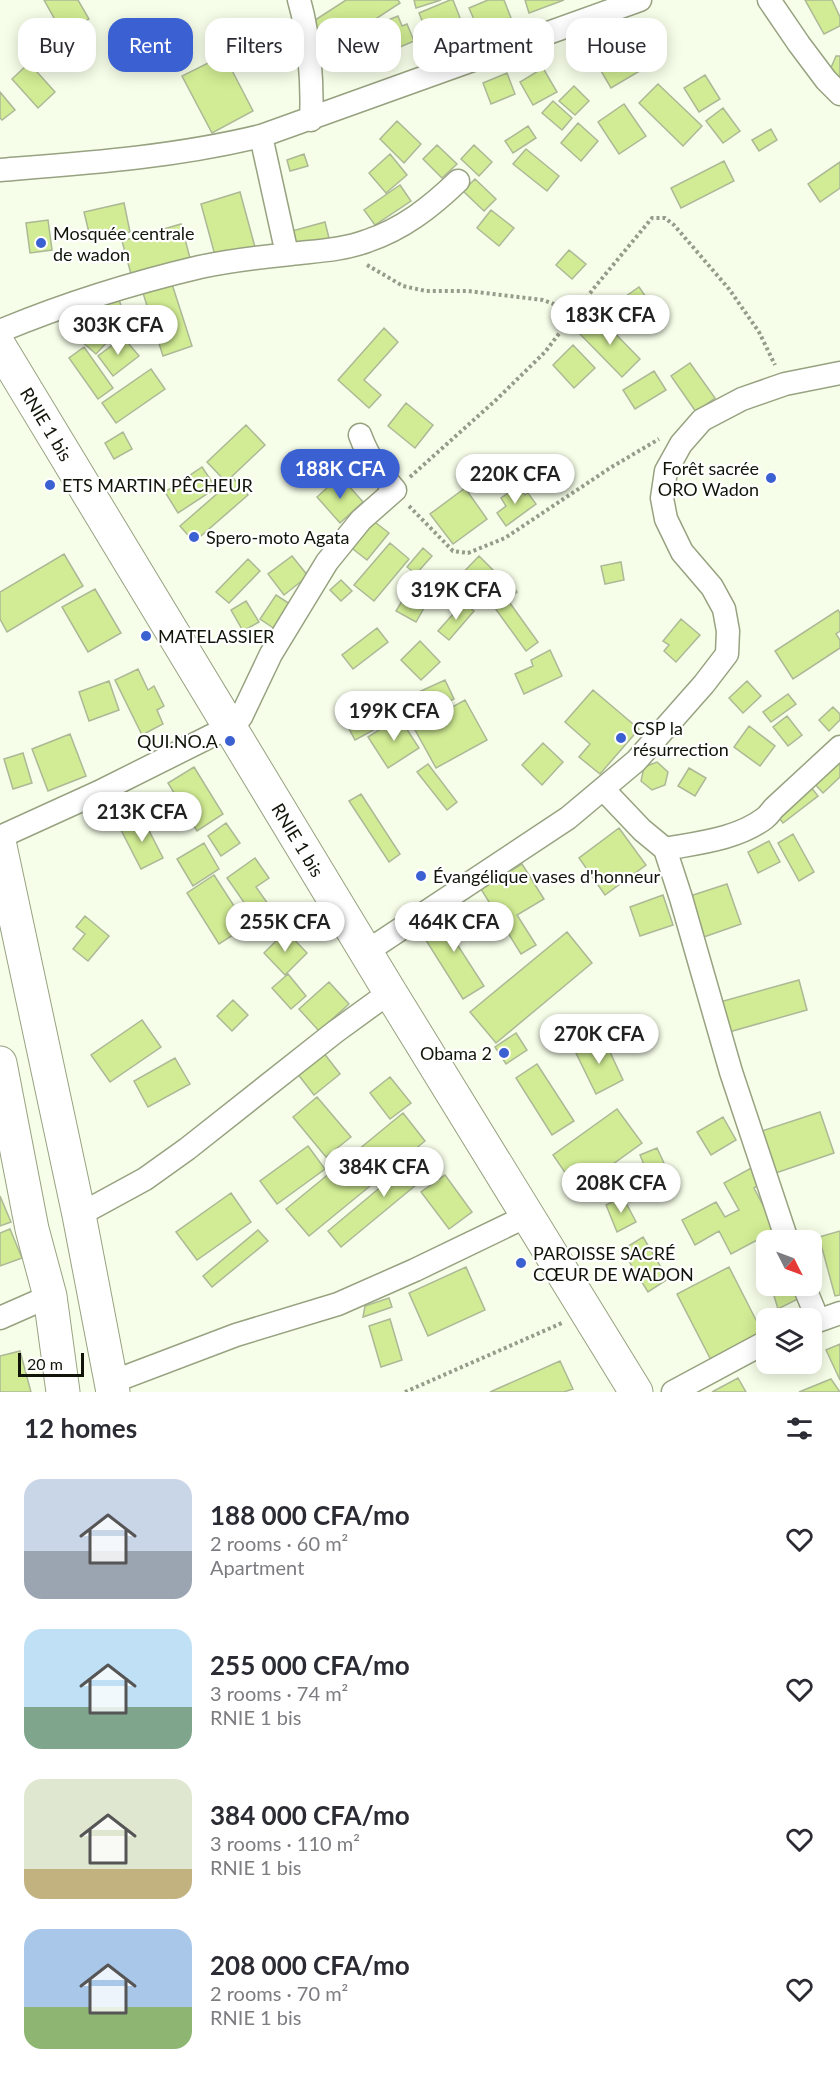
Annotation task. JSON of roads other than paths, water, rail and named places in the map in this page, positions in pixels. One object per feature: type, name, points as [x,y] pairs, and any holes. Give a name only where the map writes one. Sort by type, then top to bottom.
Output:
[{"type":"main road","name":"RNIE 1 bis","points":[[0,347],[390,992],[636,1392]]},
{"type":"main road","points":[[0,846],[79,1215],[112,1387]]},
{"type":"main road","points":[[0,1063],[32,1229],[50,1296],[63,1392]]},
{"type":"street","points":[[299,0],[309,61],[311,120]]},
{"type":"street","points":[[0,170],[153,156],[223,145],[261,136],[311,120],[640,0]]},
{"type":"street","points":[[769,0],[799,44],[840,94]]},
{"type":"street","points":[[261,136],[287,254]]},
{"type":"street","points":[[0,331],[68,305],[148,280],[203,266],[338,249],[366,242],[408,222],[438,200],[458,181]]},
{"type":"street","points":[[366,952],[568,818],[636,761],[704,684],[727,654],[728,631],[724,609],[712,587],[682,552],[666,519],[662,498],[666,471],[681,444],[702,420],[742,399],[785,384],[840,373]]},
{"type":"street","points":[[0,837],[99,792],[231,726],[241,717],[271,654],[327,562],[361,520],[395,490],[377,470],[366,452],[360,435]]},
{"type":"street","points":[[665,849],[743,831],[758,823],[840,747]]},
{"type":"street","points":[[603,789],[642,830],[665,849],[731,1072],[784,1230]]},
{"type":"street","points":[[79,1215],[145,1179],[179,1155],[335,1032],[390,992]]},
{"type":"street","points":[[112,1387],[236,1335],[338,1304],[529,1215]]},
{"type":"street","points":[[0,1318],[50,1296]]},
{"type":"street","points":[[822,1319],[840,1313]]},
{"type":"street","points":[[673,1392],[756,1347]]},
{"type":"place","name":"Mosquée centrale de wadon","points":[[41,243]]},
{"type":"place","name":"Forêt sacrée ORO Wadon","points":[[771,478]]},
{"type":"place","name":"ETS MARTIN PÊCHEUR","points":[[50,485]]},
{"type":"place","name":"Spero-moto Agata","points":[[194,537]]},
{"type":"place","name":"MATELASSIER","points":[[146,636]]},
{"type":"place","name":"CSP la résurrection","points":[[621,738]]},
{"type":"place","name":"QUI.NO.A","points":[[230,741]]},
{"type":"place","name":"Évangélique vases d'honneur","points":[[421,876]]},
{"type":"place","name":"Obama 2","points":[[504,1053]]},
{"type":"place","name":"PAROISSE SACRÉ CŒUR DE WADON","points":[[521,1263]]}]
